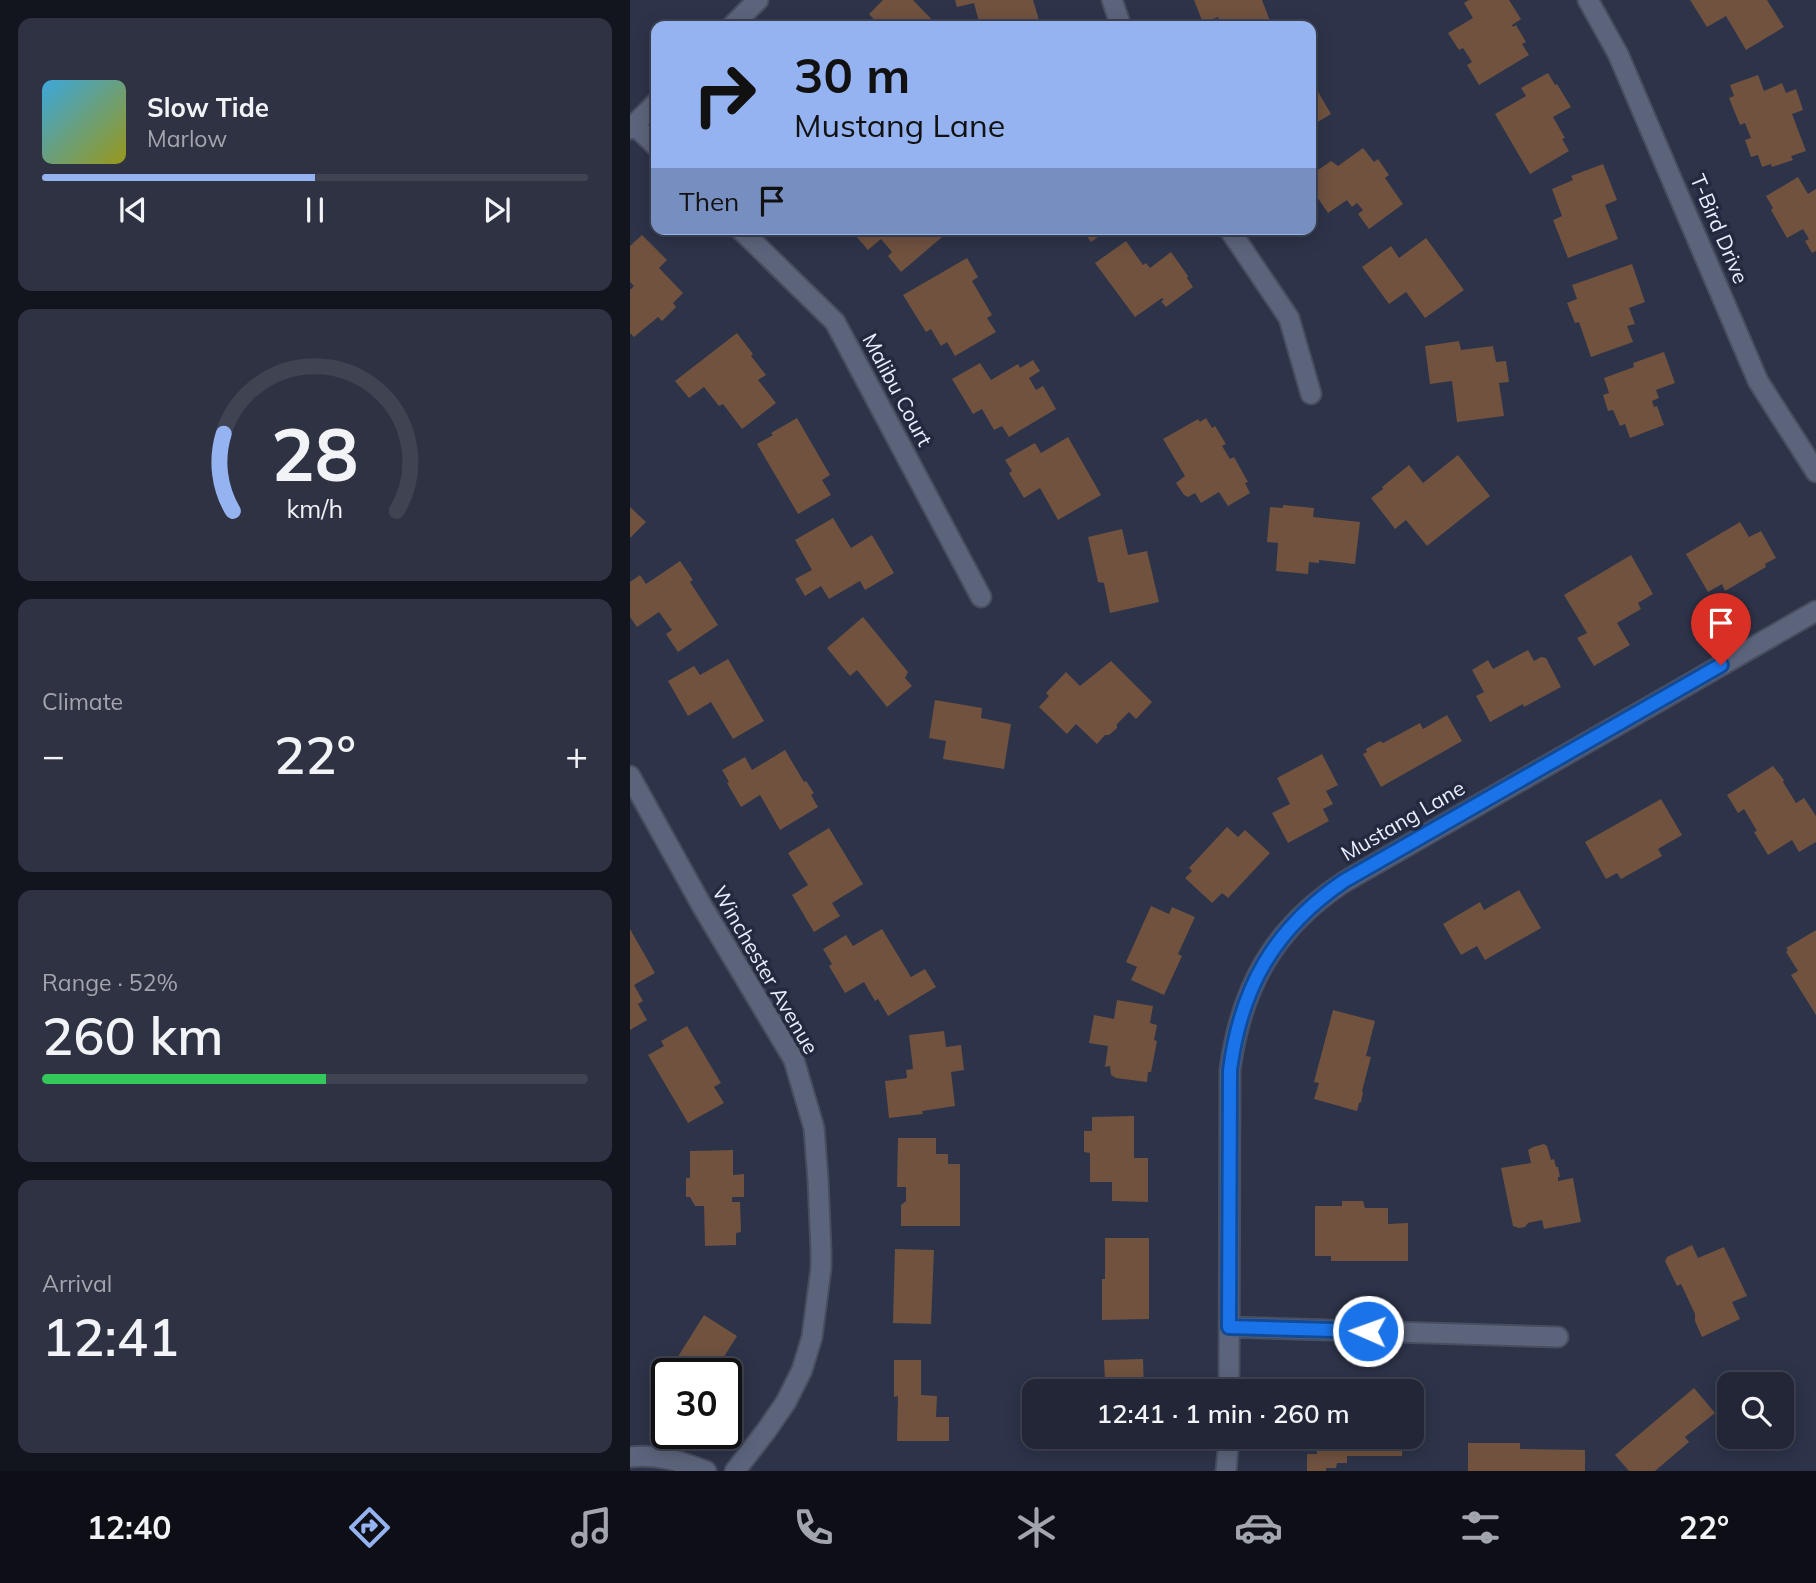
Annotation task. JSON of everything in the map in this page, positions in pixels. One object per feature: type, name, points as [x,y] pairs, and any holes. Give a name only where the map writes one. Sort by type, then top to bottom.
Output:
[{"type":"street","points":[[737,21],[758,0]]},
{"type":"street","points":[[1112,0],[1119,21]]},
{"type":"street","name":"T-Bird Drive","points":[[1588,0],[1618,54],[1758,381],[1816,472]]},
{"type":"street","points":[[651,108],[632,127],[651,142]]},
{"type":"street","name":"Malibu Court","points":[[746,235],[835,322],[981,597]]},
{"type":"street","points":[[1233,235],[1289,318],[1311,394]]},
{"type":"street","name":"Mustang Lane","points":[[1229,1379],[1230,1086],[1233,1045],[1247,996],[1258,973],[1281,938],[1310,907],[1344,881],[1816,611]]},
{"type":"street","name":"Winchester Avenue","points":[[630,776],[702,906],[794,1060],[814,1128],[821,1259],[812,1337],[802,1370],[786,1402],[735,1471]]},
{"type":"street","points":[[1229,1327],[1558,1337]]},
{"type":"street","points":[[1226,1471],[1228,1449]]},
{"type":"street","points":[[630,1457],[674,1459],[706,1471]]},
{"type":"building","points":[[883,0],[913,0],[933,21],[875,21],[869,14]]},
{"type":"building","points":[[955,0],[1033,0],[1039,20],[979,21],[974,3],[957,7]]},
{"type":"building","points":[[1194,0],[1262,0],[1270,21],[1220,21],[1218,17],[1202,21]]},
{"type":"building","points":[[1469,0],[1509,0],[1521,19],[1512,25],[1516,25],[1526,42],[1522,44],[1529,55],[1479,85],[1467,65],[1472,62],[1463,48],[1459,50],[1448,33],[1473,18],[1464,3]]},
{"type":"building","points":[[1690,0],[1767,0],[1784,27],[1746,50],[1726,16],[1707,27]]},
{"type":"building","points":[[1548,73],[1571,107],[1553,117],[1569,151],[1530,174],[1495,114],[1526,96],[1521,88]]},
{"type":"building","points":[[1758,75],[1764,91],[1782,83],[1786,93],[1796,89],[1803,110],[1792,114],[1806,151],[1791,156],[1793,160],[1772,167],[1771,164],[1762,167],[1758,155],[1751,157],[1745,140],[1751,138],[1745,123],[1740,125],[1729,98],[1734,96],[1730,85]]},
{"type":"building","points":[[1316,88],[1331,114],[1316,123]]},
{"type":"building","points":[[1363,148],[1374,162],[1378,159],[1389,175],[1385,178],[1403,204],[1369,229],[1358,214],[1363,210],[1357,203],[1352,207],[1347,200],[1328,213],[1316,195],[1316,172],[1331,161],[1338,166]]},
{"type":"building","points":[[1603,164],[1617,200],[1605,205],[1618,239],[1568,258],[1553,220],[1562,216],[1552,189],[1573,180],[1571,176]]},
{"type":"building","points":[[1798,177],[1808,194],[1816,189],[1816,251],[1812,253],[1805,241],[1809,239],[1803,229],[1787,238],[1766,196]]},
{"type":"building","points":[[642,235],[667,260],[659,268],[683,293],[673,303],[676,307],[662,321],[658,317],[634,337],[630,333],[630,290],[634,286],[630,282],[630,246]]},
{"type":"building","points":[[855,235],[944,235],[901,272],[888,256],[892,252],[881,239],[868,250]]},
{"type":"building","points":[[1086,235],[1101,235],[1091,242]]},
{"type":"building","points":[[1426,238],[1464,290],[1425,318],[1406,292],[1389,304],[1362,267],[1391,246],[1399,258]]},
{"type":"building","points":[[1126,241],[1143,265],[1146,263],[1150,268],[1171,252],[1193,287],[1166,307],[1161,301],[1164,300],[1162,298],[1135,317],[1095,263]]},
{"type":"building","points":[[967,258],[978,277],[972,281],[992,315],[987,318],[996,332],[955,356],[947,342],[941,346],[931,329],[926,332],[903,295]]},
{"type":"building","points":[[1632,264],[1645,302],[1629,308],[1635,324],[1627,326],[1633,342],[1591,357],[1579,322],[1575,323],[1567,303],[1577,299],[1572,285]]},
{"type":"building","points":[[737,333],[766,375],[758,380],[776,403],[742,429],[723,404],[719,406],[704,387],[689,398],[675,381]]},
{"type":"building","points":[[1459,341],[1461,350],[1493,346],[1496,362],[1506,361],[1509,382],[1499,383],[1504,416],[1457,422],[1452,381],[1430,384],[1425,346]]},
{"type":"building","points":[[1664,352],[1675,383],[1656,390],[1659,398],[1652,401],[1654,407],[1657,406],[1664,425],[1630,438],[1625,424],[1620,426],[1613,410],[1608,411],[1603,395],[1609,393],[1604,378],[1634,367],[1633,363]]},
{"type":"building","points":[[1033,360],[1040,371],[1029,378],[1036,390],[1043,386],[1056,409],[1009,437],[1002,426],[994,430],[982,409],[973,414],[952,379],[980,363],[991,380],[1018,364],[1020,368]]},
{"type":"building","points":[[797,418],[830,475],[822,480],[831,495],[798,514],[757,444]]},
{"type":"building","points":[[1206,418],[1212,428],[1215,426],[1226,444],[1222,446],[1230,459],[1234,457],[1248,482],[1245,483],[1250,493],[1228,506],[1219,492],[1201,503],[1195,493],[1188,497],[1184,495],[1176,483],[1185,476],[1163,439],[1198,419],[1200,422]]},
{"type":"building","points":[[1068,437],[1101,495],[1058,520],[1040,488],[1024,498],[1009,473],[1012,471],[1005,460],[1035,443],[1041,453]]},
{"type":"building","points":[[1458,455],[1490,496],[1427,546],[1406,520],[1395,529],[1371,498],[1409,465],[1423,483]]},
{"type":"building","points":[[1283,505],[1314,508],[1313,517],[1360,522],[1355,564],[1319,560],[1319,563],[1309,562],[1308,574],[1276,571],[1278,543],[1267,542],[1270,507],[1283,508]]},
{"type":"building","points":[[630,507],[646,522],[630,538]]},
{"type":"building","points":[[833,518],[851,548],[872,535],[894,573],[865,590],[860,581],[829,599],[821,586],[805,596],[795,579],[812,570],[795,540]]},
{"type":"building","points":[[1740,522],[1749,537],[1761,531],[1776,558],[1765,564],[1766,567],[1725,591],[1722,584],[1708,592],[1686,554]]},
{"type":"building","points":[[1122,529],[1128,555],[1147,551],[1159,602],[1110,613],[1104,583],[1098,582],[1088,537]]},
{"type":"building","points":[[1631,555],[1653,594],[1638,603],[1641,609],[1617,623],[1630,645],[1594,666],[1577,638],[1587,633],[1564,595]]},
{"type":"building","points":[[680,561],[693,580],[690,582],[718,625],[678,652],[666,634],[672,630],[659,612],[637,627],[630,617],[630,582],[640,575],[646,584]]},
{"type":"building","points":[[863,617],[908,672],[905,678],[912,686],[887,707],[857,670],[850,676],[827,648]]},
{"type":"building","points":[[1528,650],[1534,661],[1541,657],[1546,658],[1561,687],[1490,722],[1476,696],[1484,692],[1472,670],[1488,660],[1493,669]]},
{"type":"building","points":[[728,659],[764,721],[733,739],[711,702],[688,716],[668,681],[694,666],[700,675]]},
{"type":"building","points":[[1111,661],[1152,702],[1136,719],[1129,712],[1117,724],[1117,728],[1097,744],[1076,724],[1067,734],[1039,707],[1049,696],[1046,693],[1066,672],[1080,686]]},
{"type":"building","points":[[935,700],[982,708],[981,718],[1011,724],[1004,769],[943,759],[946,741],[929,738]]},
{"type":"building","points":[[1447,715],[1462,741],[1381,787],[1363,754],[1367,752],[1366,749],[1420,723],[1423,729]]},
{"type":"building","points":[[785,750],[804,782],[806,781],[814,793],[811,795],[818,807],[780,830],[760,795],[741,807],[722,770],[745,757],[752,770]]},
{"type":"building","points":[[1322,754],[1338,785],[1326,791],[1333,804],[1323,809],[1329,821],[1288,843],[1272,813],[1290,804],[1277,778]]},
{"type":"building","points":[[1773,766],[1796,803],[1804,798],[1816,816],[1816,842],[1799,852],[1792,840],[1768,855],[1744,809],[1738,813],[1727,795]]},
{"type":"building","points":[[1661,799],[1682,835],[1658,849],[1662,856],[1621,879],[1617,873],[1606,879],[1585,842]]},
{"type":"building","points":[[1227,827],[1238,837],[1245,830],[1270,853],[1228,898],[1222,893],[1212,903],[1185,878],[1192,871],[1189,868]]},
{"type":"building","points":[[829,828],[863,884],[832,903],[840,916],[814,932],[792,895],[808,885],[788,853]]},
{"type":"building","points":[[1519,890],[1541,928],[1485,960],[1477,946],[1461,955],[1443,924],[1480,902],[1484,910]]},
{"type":"building","points":[[1151,906],[1169,914],[1172,907],[1195,917],[1178,954],[1182,956],[1164,995],[1131,980],[1137,967],[1126,962]]},
{"type":"building","points":[[630,929],[655,973],[634,985],[643,1001],[638,1004],[647,1020],[630,1030]]},
{"type":"building","points":[[882,929],[911,977],[925,969],[936,987],[888,1016],[864,982],[845,993],[829,966],[832,964],[823,949],[846,935],[853,946]]},
{"type":"building","points":[[1816,930],[1816,1015],[1791,975],[1798,971],[1786,948]]},
{"type":"building","points":[[1117,1000],[1153,1006],[1150,1023],[1157,1025],[1154,1040],[1157,1041],[1147,1082],[1111,1075],[1110,1066],[1105,1067],[1108,1046],[1089,1043],[1094,1015],[1114,1019]]},
{"type":"building","points":[[1333,1010],[1375,1021],[1366,1056],[1371,1057],[1357,1111],[1314,1099],[1319,1083],[1314,1082]]},
{"type":"building","points":[[687,1026],[721,1083],[714,1087],[724,1103],[688,1123],[648,1055],[664,1046],[661,1041]]},
{"type":"building","points":[[944,1031],[946,1047],[961,1045],[964,1070],[951,1072],[955,1106],[922,1111],[923,1114],[889,1118],[885,1081],[907,1078],[906,1070],[913,1069],[909,1035]]},
{"type":"building","points":[[1134,1116],[1134,1158],[1148,1158],[1148,1202],[1112,1201],[1112,1182],[1090,1182],[1090,1153],[1084,1152],[1084,1131],[1092,1131],[1092,1117]]},
{"type":"building","points":[[898,1138],[936,1138],[936,1154],[948,1154],[948,1164],[960,1164],[960,1226],[901,1226],[901,1205],[906,1201],[906,1187],[897,1187]]},
{"type":"building","points":[[1544,1144],[1551,1160],[1554,1159],[1558,1167],[1558,1181],[1573,1178],[1581,1222],[1544,1229],[1542,1220],[1528,1223],[1525,1227],[1513,1226],[1501,1168],[1531,1163],[1528,1150]]},
{"type":"building","points":[[733,1150],[733,1175],[744,1174],[744,1197],[732,1197],[732,1202],[740,1202],[741,1232],[736,1233],[736,1245],[705,1246],[704,1206],[695,1206],[690,1197],[686,1197],[686,1178],[690,1178],[690,1151]]},
{"type":"building","points":[[1342,1201],[1363,1201],[1365,1208],[1388,1208],[1388,1224],[1408,1223],[1408,1261],[1331,1261],[1331,1256],[1315,1256],[1315,1206],[1342,1206]]},
{"type":"building","points":[[1105,1238],[1149,1238],[1149,1319],[1102,1320]]},
{"type":"building","points":[[1692,1245],[1698,1258],[1724,1247],[1747,1296],[1732,1302],[1740,1319],[1702,1337],[1681,1284],[1677,1286],[1665,1261],[1667,1257]]},
{"type":"building","points":[[895,1249],[934,1250],[931,1324],[893,1323]]},
{"type":"building","points":[[704,1315],[737,1336],[723,1358],[677,1358]]},
{"type":"building","points":[[1143,1359],[1144,1379],[1105,1379],[1104,1360]]},
{"type":"building","points":[[894,1360],[921,1360],[921,1395],[937,1396],[936,1417],[949,1417],[949,1441],[897,1441],[898,1396],[894,1397]]},
{"type":"building","points":[[1694,1388],[1715,1413],[1685,1437],[1689,1442],[1655,1471],[1629,1471],[1615,1455]]},
{"type":"building","points":[[1468,1443],[1520,1443],[1520,1449],[1585,1450],[1585,1471],[1468,1471]]},
{"type":"building","points":[[1317,1449],[1402,1449],[1402,1456],[1347,1456],[1347,1463],[1337,1463],[1336,1468],[1307,1471],[1307,1454],[1317,1454]]},
{"type":"route","points":[[1368,1331],[1229,1327],[1230,1070],[1237,1028],[1258,973],[1292,925],[1310,907],[1344,881],[1721,665]]}]
